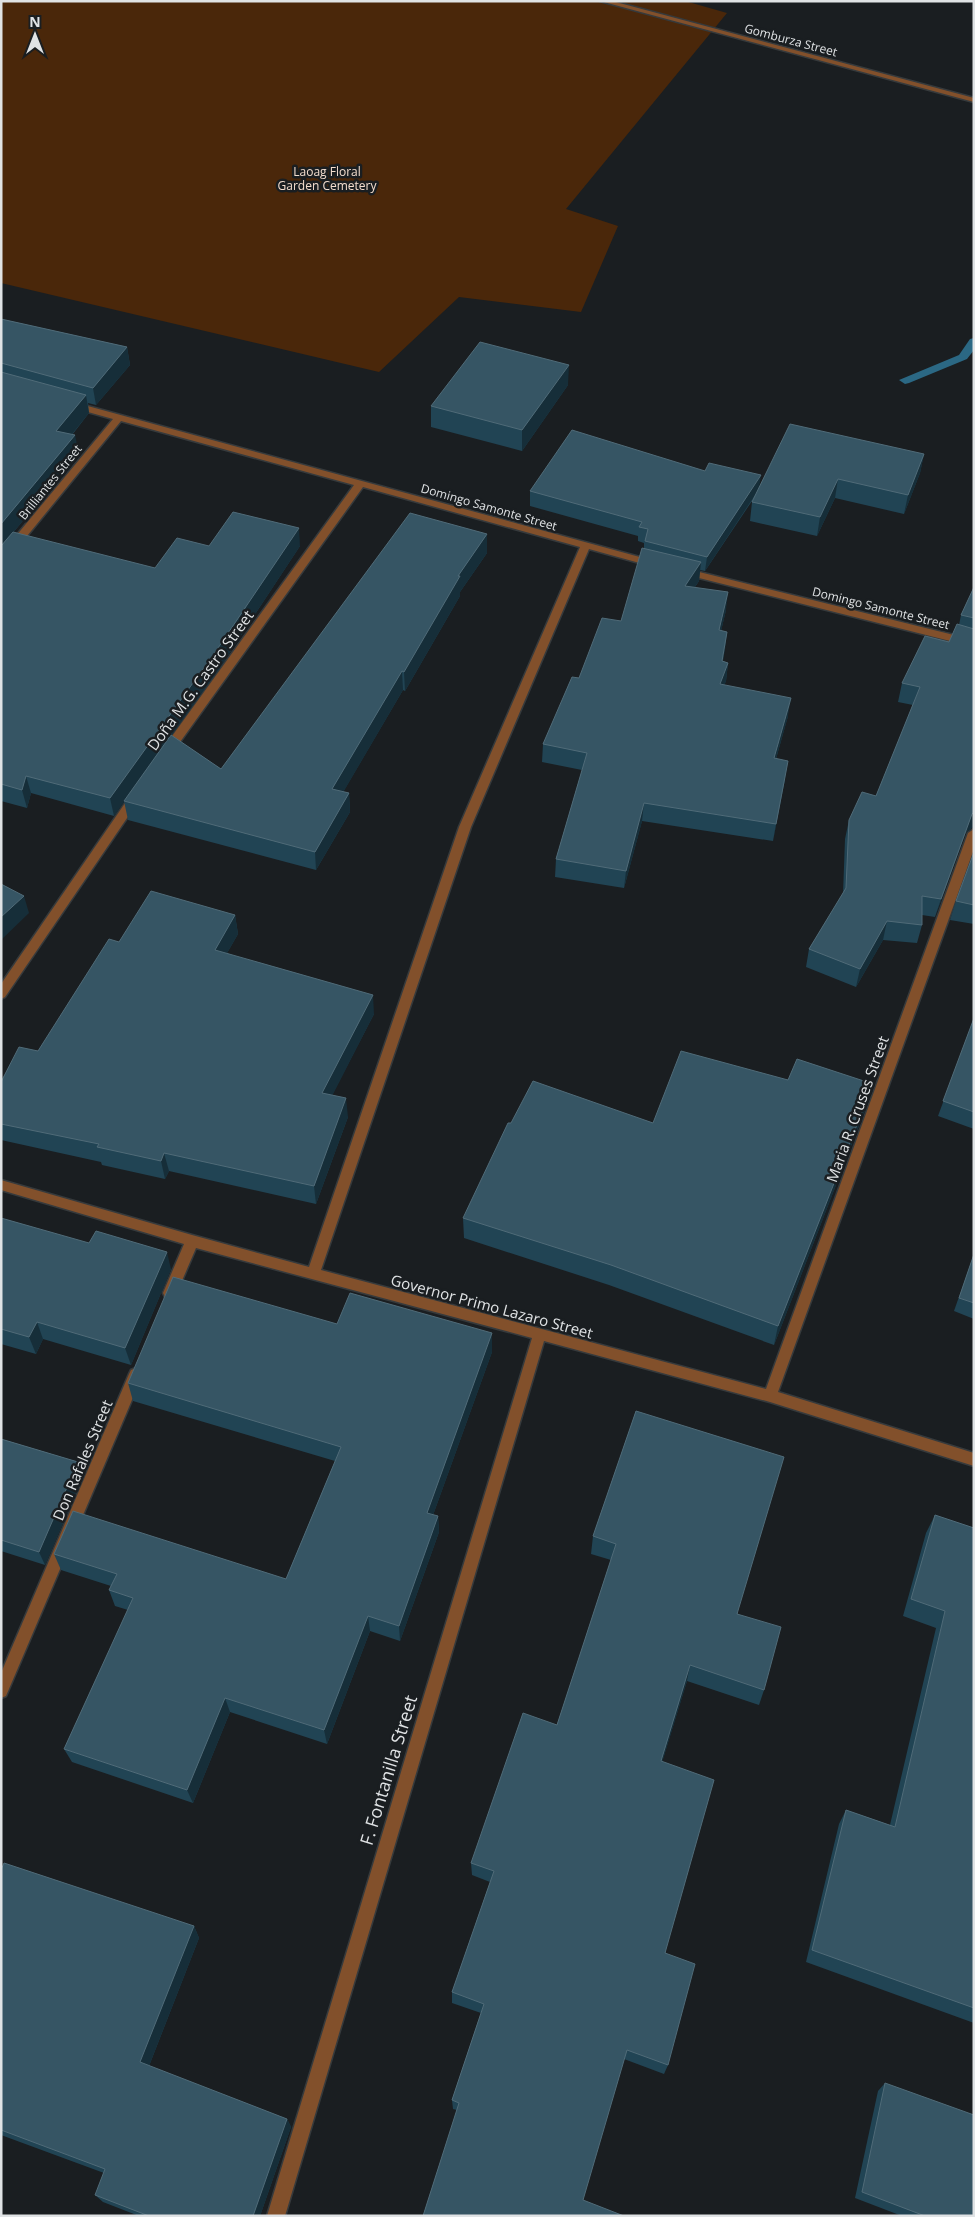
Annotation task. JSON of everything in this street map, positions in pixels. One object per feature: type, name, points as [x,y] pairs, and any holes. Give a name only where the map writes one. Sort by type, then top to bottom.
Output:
[{"type":"street","name":"Gomburza Street","points":[[603,1],[974,100]]},
{"type":"street","name":"Domingo Samonte Street","points":[[64,402],[585,547],[974,644]]},
{"type":"street","name":"Brilliantes Street","points":[[1,561],[118,418]]},
{"type":"street","name":"Doña M.G. Castro Street","points":[[156,766],[360,484]]},
{"type":"street","points":[[313,1274],[465,827],[585,547]]},
{"type":"street","points":[[1,994],[140,790]]},
{"type":"street","name":"Maria R. Cruses Street","points":[[770,1396],[974,833]]},
{"type":"street","name":"Governor Primo Lazaro Street","points":[[1,1185],[192,1241],[539,1336],[770,1396],[974,1460]]},
{"type":"street","points":[[165,1305],[192,1241]]},
{"type":"street","name":"F. Fontanilla Street","points":[[276,2216],[539,1336]]},
{"type":"street","name":"Don Rafales Street","points":[[1,1691],[141,1360]]},
{"type":"green space","name":"Laoag Floral Garden Cemetery","points":[[1,1],[685,1],[727,13],[566,209],[618,226],[581,312],[459,297],[379,372],[1,283]]},
{"type":"building","points":[[1,319],[127,347],[93,388],[1,363]]},
{"type":"building","points":[[480,342],[569,365],[522,430],[431,406]]},
{"type":"building","points":[[1,372],[86,395],[56,431],[75,435],[1,524]]},
{"type":"building","points":[[790,424],[924,454],[908,495],[838,479],[820,517],[752,502]]},
{"type":"building","points":[[572,430],[705,471],[709,463],[761,475],[707,557],[645,541],[648,529],[639,527],[642,522],[530,491]]},
{"type":"building","points":[[233,512],[299,528],[216,651],[110,798],[26,776],[22,790],[1,784],[1,546],[13,532],[155,568],[177,538],[209,546]]},
{"type":"building","points":[[410,513],[487,534],[458,576],[460,576],[404,672],[402,671],[332,789],[349,793],[315,852],[124,801],[171,735],[221,769]]},
{"type":"building","points":[[642,548],[701,562],[685,586],[728,592],[719,630],[727,632],[722,661],[728,663],[720,684],[791,698],[774,758],[788,761],[776,824],[644,803],[626,871],[556,859],[587,753],[543,744],[572,677],[579,678],[602,618],[621,621]]},
{"type":"building","points":[[974,587],[974,618],[961,615]]},
{"type":"building","points":[[957,624],[974,629],[974,812],[941,899],[922,896],[922,925],[887,921],[860,969],[809,949],[846,888],[849,820],[862,792],[876,796],[920,687],[902,683],[925,636],[949,642]]},
{"type":"building","points":[[974,852],[974,905],[956,901]]},
{"type":"building","points":[[1,884],[24,896],[1,917]]},
{"type":"building","points":[[151,891],[235,915],[215,950],[373,995],[322,1093],[346,1098],[314,1186],[164,1153],[161,1161],[97,1147],[99,1144],[1,1124],[1,1082],[19,1047],[38,1051],[109,939],[119,942]]},
{"type":"building","points":[[974,1018],[974,1112],[943,1101]]},
{"type":"building","points":[[681,1051],[788,1080],[797,1059],[873,1084],[778,1326],[611,1265],[463,1218],[508,1123],[511,1123],[533,1081],[653,1123]]},
{"type":"building","points":[[1,1218],[89,1243],[96,1231],[167,1252],[125,1348],[37,1322],[29,1337],[1,1329]]},
{"type":"building","points":[[974,1254],[974,1303],[959,1298]]},
{"type":"building","points":[[173,1277],[337,1324],[350,1293],[492,1333],[427,1513],[438,1516],[399,1626],[368,1616],[324,1730],[225,1698],[187,1790],[64,1749],[133,1598],[109,1590],[117,1574],[54,1554],[73,1511],[286,1579],[341,1447],[128,1383]]},
{"type":"building","points":[[636,1411],[784,1457],[737,1614],[781,1627],[764,1690],[690,1665],[661,1761],[714,1780],[665,1953],[695,1964],[668,2065],[627,2050],[583,2200],[624,2216],[423,2216],[459,2103],[452,2100],[484,2004],[452,1992],[494,1871],[471,1863],[523,1713],[557,1725],[616,1544],[593,1536]]},
{"type":"building","points":[[1,1439],[78,1462],[39,1552],[1,1540]]},
{"type":"building","points":[[935,1515],[974,1528],[974,2008],[812,1950],[846,1810],[895,1827],[945,1611],[911,1599]]},
{"type":"building","points":[[4,1863],[194,1926],[140,2062],[287,2119],[253,2216],[149,2216],[95,2195],[105,2169],[1,2130],[1,1870]]},
{"type":"building","points":[[885,2083],[974,2115],[974,2216],[925,2216],[862,2192]]},
{"type":"waterway","points":[[905,380],[963,357],[974,341]]}]
